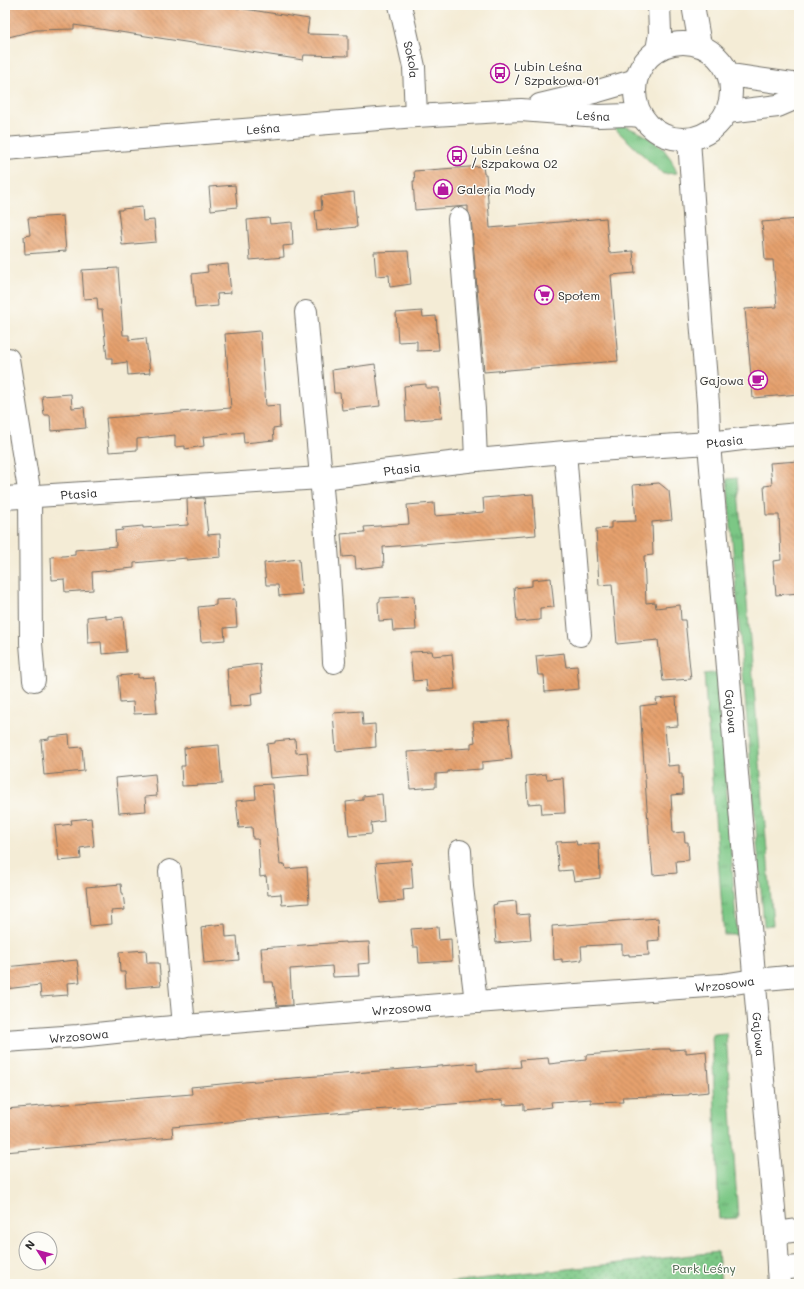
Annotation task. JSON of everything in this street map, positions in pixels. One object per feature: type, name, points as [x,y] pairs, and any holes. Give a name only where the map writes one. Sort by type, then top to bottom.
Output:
[{"type":"street","name":"Sokola","points":[[400,5],[416,79],[416,116]]},
{"type":"street","points":[[657,50],[660,33],[659,5]]},
{"type":"street","points":[[693,5],[700,45]]},
{"type":"street","points":[[685,42],[700,45],[713,52],[723,62],[730,75],[732,101],[718,126],[705,135],[690,139],[675,139],[662,135],[650,126],[642,116],[636,104],[636,80],[640,68],[647,58],[657,50],[670,44],[685,42]]},
{"type":"street","points":[[730,75],[799,85]]},
{"type":"street","name":"Leśna","points":[[521,110],[636,80]]},
{"type":"street","points":[[727,112],[778,106],[799,97]]},
{"type":"street","name":"Leśna","points":[[5,149],[416,116],[521,110],[599,116],[642,116]]},
{"type":"street","name":"Gajowa","points":[[690,139],[701,320],[708,404],[710,456],[776,1233],[785,1273]]},
{"type":"street","points":[[459,219],[474,410],[476,460]]},
{"type":"street","points":[[306,312],[321,478],[334,662]]},
{"type":"street","points":[[8,359],[30,496],[31,643],[34,680]]},
{"type":"street","name":"Ptasia","points":[[5,498],[321,478],[476,460],[799,434]]},
{"type":"street","points":[[565,452],[580,635]]},
{"type":"street","points":[[460,851],[462,888],[476,1002]]},
{"type":"street","points":[[170,871],[183,1027]]},
{"type":"street","name":"Wrzosowa","points":[[5,1041],[476,1002],[722,985],[754,980],[799,976]]},
{"type":"street","points":[[776,1233],[799,1230]]},
{"type":"green space","points":[[611,125],[625,126],[643,134],[662,147],[671,159],[677,173],[663,174]]},
{"type":"green space","points":[[737,478],[773,925],[764,926],[727,479]]},
{"type":"green space","points":[[718,672],[737,935],[724,935],[704,674]]},
{"type":"green space","points":[[726,1033],[738,1218],[719,1219],[712,1034]]},
{"type":"green space","name":"Park Leśny","points":[[718,1252],[721,1284],[434,1284]]},
{"type":"building","points":[[5,5],[219,5],[309,19],[307,34],[348,35],[348,56],[304,55],[303,60],[74,25],[74,29],[36,30],[5,38]]},
{"type":"building","name":"Społem","points":[[483,166],[484,174],[486,174],[490,228],[606,218],[609,253],[633,251],[635,273],[611,275],[618,361],[484,372],[471,218],[468,211],[468,206],[415,210],[413,181],[415,181],[414,171]]},
{"type":"building","points":[[235,185],[237,207],[211,210],[209,187]]},
{"type":"building","points":[[354,192],[357,227],[317,231],[315,211],[322,210],[321,196]]},
{"type":"building","points":[[142,207],[143,221],[154,220],[156,242],[122,245],[118,210]]},
{"type":"building","points":[[63,216],[66,251],[25,254],[24,236],[30,235],[28,218]]},
{"type":"building","points":[[269,218],[270,224],[292,222],[293,245],[283,246],[284,257],[250,260],[247,220]]},
{"type":"building","points":[[799,219],[799,394],[753,398],[745,309],[777,307],[773,260],[765,260],[762,222]]},
{"type":"building","points":[[408,251],[411,284],[390,287],[389,275],[376,276],[374,252]]},
{"type":"building","points":[[228,264],[231,293],[217,294],[218,306],[195,308],[192,274],[208,272],[207,266]]},
{"type":"building","points":[[118,268],[123,335],[129,335],[129,340],[146,338],[150,373],[128,375],[127,362],[112,364],[112,358],[107,358],[102,310],[98,310],[97,298],[84,299],[82,270]]},
{"type":"building","points":[[422,311],[423,317],[436,316],[439,350],[417,351],[417,341],[398,342],[396,313]]},
{"type":"building","points":[[260,331],[266,406],[279,405],[280,427],[273,428],[274,440],[244,443],[243,432],[203,437],[204,446],[185,449],[185,446],[175,447],[175,435],[137,439],[137,450],[109,452],[106,418],[231,408],[225,334]]},
{"type":"building","points":[[375,364],[380,406],[342,410],[340,393],[334,393],[332,370]]},
{"type":"building","points":[[426,384],[426,388],[439,388],[442,418],[406,421],[404,386]]},
{"type":"building","points":[[71,394],[72,408],[84,407],[86,428],[51,431],[50,415],[44,415],[42,396]]},
{"type":"building","points":[[799,461],[799,593],[776,595],[773,561],[781,560],[779,515],[766,515],[764,486],[772,485],[770,463]]},
{"type":"building","points":[[659,483],[669,491],[672,520],[652,522],[653,555],[644,556],[646,603],[655,602],[656,608],[680,605],[681,620],[685,620],[691,679],[663,681],[658,640],[617,644],[612,584],[599,585],[596,529],[611,528],[611,522],[636,521],[633,485]]},
{"type":"building","points":[[533,494],[536,535],[383,547],[384,566],[356,569],[355,556],[343,557],[341,534],[365,532],[364,527],[409,524],[407,505],[434,503],[435,516],[484,512],[483,498]]},
{"type":"building","points":[[204,498],[208,535],[220,534],[221,557],[187,560],[187,558],[134,563],[134,568],[92,572],[93,590],[65,592],[64,579],[52,580],[51,557],[75,555],[75,550],[116,546],[115,531],[123,530],[122,528],[188,525],[187,499]]},
{"type":"building","points":[[299,559],[302,594],[279,596],[278,585],[266,585],[264,563]]},
{"type":"building","points":[[551,578],[554,607],[540,608],[540,620],[517,622],[514,588],[532,586],[532,580]]},
{"type":"building","points":[[414,596],[416,630],[393,631],[392,620],[379,621],[378,602],[380,601],[380,598]]},
{"type":"building","points":[[235,599],[237,627],[224,628],[225,640],[201,642],[198,607],[216,605],[216,600]]},
{"type":"building","points":[[106,615],[106,619],[123,617],[126,652],[102,654],[101,642],[88,643],[87,617]]},
{"type":"building","points":[[432,651],[433,656],[452,654],[455,689],[427,691],[426,680],[413,681],[410,652]]},
{"type":"building","points":[[564,653],[566,667],[577,666],[579,689],[545,692],[544,675],[538,675],[536,656]]},
{"type":"building","points":[[260,664],[263,692],[251,694],[252,705],[230,707],[227,668]]},
{"type":"building","points":[[138,674],[138,678],[154,677],[157,713],[134,714],[133,702],[120,703],[118,676]]},
{"type":"building","points":[[676,697],[678,726],[665,727],[668,766],[679,765],[679,774],[682,774],[683,794],[671,795],[673,833],[684,832],[685,842],[688,842],[689,860],[676,861],[677,873],[653,875],[650,852],[640,706],[657,704],[656,699]]},
{"type":"building","points":[[362,711],[363,725],[375,724],[376,747],[336,751],[333,713]]},
{"type":"building","points":[[508,720],[512,759],[482,762],[482,769],[448,771],[448,773],[436,774],[436,787],[410,789],[407,752],[471,748],[471,743],[475,742],[473,722]]},
{"type":"building","points":[[69,735],[70,748],[82,747],[84,771],[44,775],[41,740],[49,739],[49,737]]},
{"type":"building","points":[[295,739],[296,753],[307,752],[309,775],[270,778],[267,744],[275,743],[275,741]]},
{"type":"building","points":[[219,745],[222,784],[182,786],[181,766],[185,766],[184,748]]},
{"type":"building","points":[[155,774],[157,796],[145,797],[146,811],[119,813],[116,778]]},
{"type":"building","points":[[546,774],[547,779],[563,778],[565,813],[542,814],[541,803],[528,804],[526,776]]},
{"type":"building","points":[[272,784],[280,865],[285,864],[286,869],[307,867],[309,903],[282,905],[281,894],[268,895],[266,876],[260,877],[258,839],[253,839],[252,827],[239,828],[236,801],[256,799],[255,785]]},
{"type":"building","points":[[382,794],[384,821],[371,823],[372,834],[349,836],[346,802],[363,800],[363,796]]},
{"type":"building","points":[[91,818],[94,846],[80,848],[81,859],[59,861],[55,826],[72,824],[71,820]]},
{"type":"building","points":[[576,841],[577,845],[599,843],[600,878],[574,881],[572,870],[559,871],[556,842]]},
{"type":"building","points":[[411,860],[413,888],[403,889],[404,901],[380,903],[376,863]]},
{"type":"building","points":[[121,884],[125,910],[111,911],[112,924],[90,926],[86,887]]},
{"type":"building","points":[[516,901],[517,915],[529,914],[531,940],[496,943],[493,905],[497,904],[496,903]]},
{"type":"building","points":[[658,918],[659,940],[648,941],[649,955],[622,955],[622,944],[581,946],[582,960],[562,962],[562,959],[554,960],[552,926]]},
{"type":"building","points":[[225,924],[226,937],[237,936],[239,960],[204,963],[201,928],[206,927],[205,926]]},
{"type":"building","points":[[438,927],[439,940],[451,939],[452,961],[419,963],[418,947],[413,947],[411,929]]},
{"type":"building","points":[[345,942],[369,942],[370,963],[358,964],[359,976],[333,977],[332,966],[290,969],[292,1005],[277,1006],[273,982],[264,982],[261,948]]},
{"type":"building","points":[[146,950],[147,963],[159,963],[161,985],[126,988],[125,972],[120,972],[119,952]]},
{"type":"building","points":[[77,960],[80,982],[67,983],[68,995],[41,997],[40,985],[5,989],[5,967]]},
{"type":"building","points":[[660,1049],[686,1049],[686,1053],[706,1051],[709,1092],[689,1095],[622,1097],[623,1102],[591,1103],[591,1099],[551,1102],[552,1107],[524,1110],[524,1104],[503,1105],[503,1100],[296,1116],[172,1127],[173,1137],[5,1152],[5,1109],[192,1094],[191,1087],[232,1083],[477,1063],[477,1071],[521,1067],[520,1060],[548,1058],[549,1064],[586,1060],[586,1055]]},
{"type":"place","name":"Lubin Leśna / Szpakowa 01","points":[[500,73]]},
{"type":"place","name":"Lubin Leśna / Szpakowa 02","points":[[457,156]]},
{"type":"place","name":"Galeria Mody","points":[[443,189]]},
{"type":"place","name":"Społem","points":[[544,295]]},
{"type":"place","name":"Gajowa","points":[[758,380]]}]
